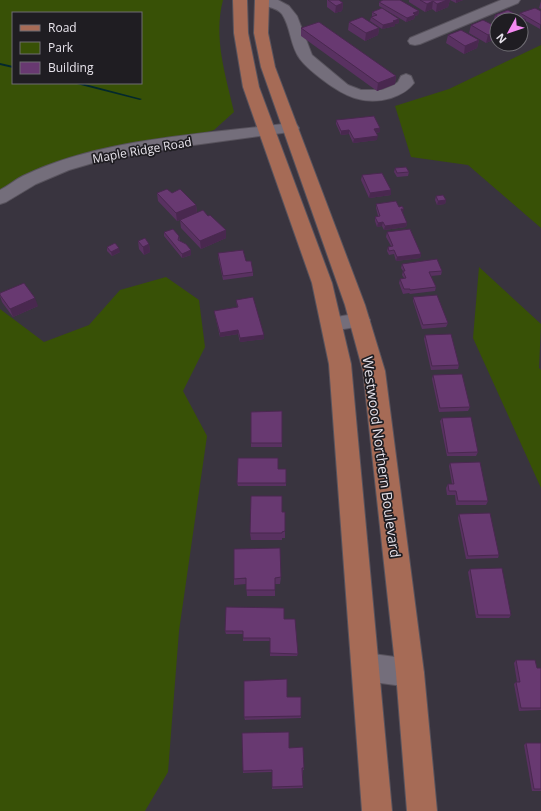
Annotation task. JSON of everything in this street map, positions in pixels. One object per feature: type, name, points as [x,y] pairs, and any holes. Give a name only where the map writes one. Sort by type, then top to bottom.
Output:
[{"type":"main road","name":"Westwood Northern Boulevard","points":[[240,0],[238,24],[250,87],[322,283],[340,364],[377,811]]},
{"type":"main road","name":"Westwood Northern Boulevard","points":[[262,0],[261,33],[268,67],[360,320],[374,371],[410,673],[422,811]]},
{"type":"street","points":[[262,0],[272,2],[286,11],[306,56],[314,65],[343,88],[351,92],[376,96],[392,93],[402,88],[406,83],[406,79]]},
{"type":"street","points":[[415,41],[513,0]]},
{"type":"street","name":"Maple Ridge Road","points":[[0,198],[14,188],[67,165],[107,154],[167,144],[291,128]]},
{"type":"street","points":[[332,324],[360,320]]},
{"type":"street","points":[[366,667],[410,673]]},
{"type":"green space","points":[[0,0],[223,0],[219,28],[220,43],[224,71],[234,112],[214,130],[167,144],[107,155],[0,192]]},
{"type":"green space","points":[[541,45],[541,228],[468,165],[411,157],[395,106],[449,89]]},
{"type":"green space","points":[[479,267],[541,324],[539,368],[541,370],[541,488],[473,338]]},
{"type":"green space","points":[[166,277],[199,300],[205,347],[183,391],[207,436],[179,631],[168,772],[145,811],[0,811],[0,309],[44,342],[89,325],[120,290]]},
{"type":"building","points":[[328,0],[339,0],[343,3],[336,6]]},
{"type":"building","points":[[383,0],[400,0],[419,11],[413,13],[415,15],[407,18],[379,2]]},
{"type":"building","points":[[420,0],[447,0],[437,4],[433,1],[427,4]]},
{"type":"building","points":[[382,8],[399,19],[393,21],[395,22],[383,25],[371,17],[377,15],[372,12]]},
{"type":"building","points":[[535,8],[541,11],[541,25],[529,18],[529,12],[523,12]]},
{"type":"building","points":[[362,17],[379,28],[366,33],[349,22]]},
{"type":"building","points":[[483,20],[489,23],[489,35],[488,35],[471,25]]},
{"type":"building","points":[[319,22],[396,76],[378,83],[301,28]]},
{"type":"building","points":[[461,30],[479,40],[465,46],[448,35]]},
{"type":"building","points":[[374,116],[380,128],[374,129],[378,136],[354,139],[349,130],[341,131],[336,120],[346,119]]},
{"type":"building","points":[[406,167],[409,172],[397,173],[395,168]]},
{"type":"building","points":[[382,173],[391,190],[370,193],[362,175]]},
{"type":"building","points":[[167,189],[172,193],[180,189],[196,205],[176,213],[157,193]]},
{"type":"building","points":[[443,195],[446,200],[438,201],[436,196]]},
{"type":"building","points":[[396,201],[399,207],[402,206],[404,209],[401,209],[407,223],[385,226],[383,222],[378,223],[375,217],[380,216],[376,204]]},
{"type":"building","points":[[203,210],[208,216],[210,215],[226,230],[200,241],[180,220]]},
{"type":"building","points":[[173,229],[179,236],[178,240],[186,244],[191,250],[182,254],[164,232]]},
{"type":"building","points":[[410,229],[421,254],[397,257],[394,250],[389,251],[388,247],[393,246],[387,232]]},
{"type":"building","points":[[145,238],[149,244],[143,247],[138,241]]},
{"type":"building","points":[[115,243],[119,248],[111,252],[107,247]]},
{"type":"building","points":[[243,250],[246,261],[251,261],[253,272],[223,276],[218,253]]},
{"type":"building","points":[[437,259],[442,271],[429,272],[436,287],[410,290],[404,289],[400,279],[406,278],[402,264]]},
{"type":"building","points":[[24,283],[35,298],[10,309],[0,293]]},
{"type":"building","points":[[437,295],[448,323],[423,325],[413,297]]},
{"type":"building","points":[[253,297],[264,335],[240,338],[238,330],[220,333],[214,311],[238,307],[236,300]]},
{"type":"building","points":[[451,334],[459,365],[432,366],[425,335]]},
{"type":"building","points":[[462,374],[470,407],[440,408],[433,375]]},
{"type":"building","points":[[282,411],[282,443],[251,443],[251,412]]},
{"type":"building","points":[[471,417],[478,452],[448,453],[442,418]]},
{"type":"building","points":[[238,458],[278,458],[278,469],[286,469],[286,483],[237,483]]},
{"type":"building","points":[[480,462],[488,501],[458,501],[456,491],[449,491],[448,484],[454,484],[450,463]]},
{"type":"building","points":[[251,496],[282,496],[282,512],[285,512],[285,531],[282,533],[250,533]]},
{"type":"building","points":[[490,513],[499,555],[468,556],[459,514]]},
{"type":"building","points":[[280,548],[281,577],[275,578],[275,590],[246,590],[246,578],[234,579],[234,549]]},
{"type":"building","points":[[502,568],[511,615],[478,615],[470,569]]},
{"type":"building","points":[[226,607],[284,608],[284,619],[295,619],[298,654],[270,653],[270,638],[243,638],[243,631],[225,631]]},
{"type":"building","points":[[516,660],[535,660],[537,668],[541,668],[541,708],[521,708],[516,682],[520,682]]},
{"type":"building","points":[[287,679],[287,697],[301,697],[301,716],[244,717],[244,681]]},
{"type":"building","points":[[289,732],[289,748],[303,747],[303,786],[272,787],[272,770],[243,771],[242,733]]},
{"type":"building","points":[[526,743],[541,743],[541,789],[534,789]]},
{"type":"waterway","points":[[0,64],[12,67]]},
{"type":"waterway","points":[[79,84],[140,99]]}]
